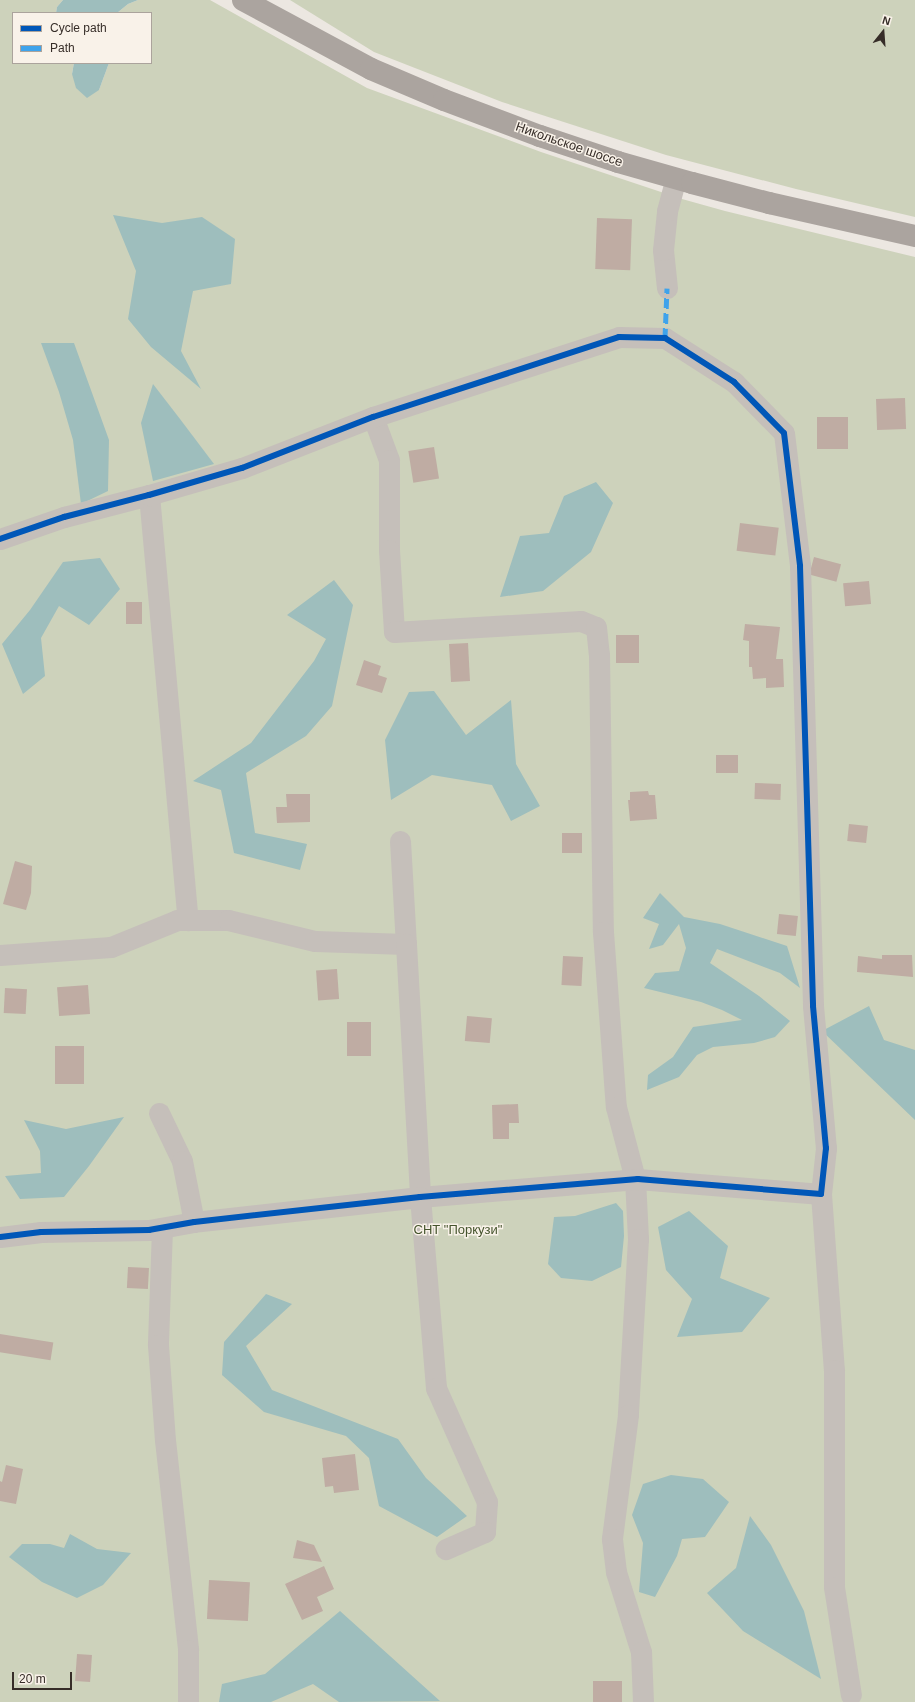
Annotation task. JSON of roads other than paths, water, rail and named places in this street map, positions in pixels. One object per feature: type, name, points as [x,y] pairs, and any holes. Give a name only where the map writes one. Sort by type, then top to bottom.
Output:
[{"type":"main road","name":"Никольское шоссе","points":[[243,0],[371,69],[410,87],[540,136],[618,162],[769,203],[915,236]]},
{"type":"street","points":[[667,288],[663,250],[666,211],[676,178]]},
{"type":"street","points":[[0,539],[64,518],[149,496],[242,468],[373,417],[619,337],[665,338],[734,382],[784,433],[800,566],[813,1006],[826,1148],[821,1194],[834,1370],[834,1587],[851,1695]]},
{"type":"street","points":[[373,417],[389,460],[389,550],[394,632],[581,621],[596,627],[599,654],[603,932],[616,1107],[635,1179],[638,1239],[628,1415],[612,1539],[616,1572],[641,1652],[643,1702]]},
{"type":"street","points":[[149,496],[188,920]]},
{"type":"street","points":[[400,841],[420,1197],[436,1388],[487,1502],[485,1532],[446,1549]]},
{"type":"street","points":[[0,955],[111,947],[177,920],[228,920],[315,941],[406,944]]},
{"type":"street","points":[[159,1113],[182,1161],[194,1222]]},
{"type":"street","points":[[0,1237],[41,1232],[149,1230],[194,1222],[420,1197],[635,1179],[821,1194]]},
{"type":"street","points":[[162,1228],[158,1345],[166,1440],[188,1650],[188,1702]]},
{"type":"water","points":[[63,0],[138,0],[128,4],[118,12],[56,12],[57,7]]},
{"type":"water","points":[[74,64],[109,64],[99,90],[87,98],[76,88],[72,74]]},
{"type":"water","points":[[113,215],[162,223],[202,217],[235,239],[231,284],[193,291],[181,351],[201,389],[151,347],[128,319],[136,271]]},
{"type":"water","points":[[41,343],[74,343],[109,440],[108,491],[81,504],[73,440],[59,392]]},
{"type":"water","points":[[153,384],[214,464],[153,481],[141,423]]},
{"type":"water","points":[[596,482],[613,503],[591,552],[543,591],[500,597],[520,536],[549,533],[564,496]]},
{"type":"water","points":[[100,558],[120,589],[89,625],[59,606],[41,638],[45,676],[23,694],[2,644],[30,610],[63,562]]},
{"type":"water","points":[[334,580],[353,605],[332,706],[306,736],[246,773],[255,833],[307,844],[300,870],[234,853],[221,790],[193,781],[251,743],[314,661],[326,639],[287,615]]},
{"type":"water","points":[[434,691],[466,735],[511,700],[516,764],[540,806],[511,821],[492,785],[432,775],[391,800],[385,740],[409,692]]},
{"type":"water","points":[[660,893],[684,917],[720,924],[787,946],[800,988],[780,973],[717,949],[710,963],[759,996],[790,1021],[775,1037],[754,1043],[713,1047],[697,1055],[679,1077],[647,1090],[648,1075],[673,1057],[693,1027],[742,1020],[701,1002],[644,988],[655,973],[679,971],[686,948],[679,924],[663,945],[649,949],[659,924],[643,918]]},
{"type":"water","points":[[869,1006],[884,1040],[915,1050],[915,1120],[822,1031]]},
{"type":"water","points":[[124,1117],[89,1166],[64,1197],[20,1199],[5,1176],[41,1173],[40,1151],[24,1120],[66,1129]]},
{"type":"water","points":[[616,1203],[623,1211],[624,1236],[621,1267],[592,1281],[561,1278],[548,1264],[554,1217],[575,1216]]},
{"type":"water","points":[[689,1211],[728,1246],[720,1278],[770,1298],[742,1332],[677,1337],[692,1299],[666,1270],[658,1227]]},
{"type":"water","points":[[266,1294],[292,1304],[246,1346],[272,1390],[398,1439],[426,1478],[467,1516],[437,1537],[379,1506],[369,1458],[346,1436],[264,1412],[222,1375],[224,1342]]},
{"type":"water","points":[[671,1475],[703,1479],[729,1502],[705,1537],[682,1539],[677,1556],[655,1597],[639,1592],[643,1543],[632,1515],[643,1484]]},
{"type":"water","points":[[750,1516],[771,1545],[804,1611],[821,1679],[743,1631],[707,1593],[736,1568]]},
{"type":"water","points":[[70,1534],[97,1549],[131,1553],[103,1585],[77,1598],[42,1582],[9,1557],[22,1544],[50,1544],[64,1548]]},
{"type":"water","points":[[340,1611],[440,1701],[339,1702],[313,1684],[271,1702],[219,1702],[222,1684],[265,1674]]},
{"type":"park label","name":"СНТ \"Поркузи\"","points":[[458,1230]]}]
